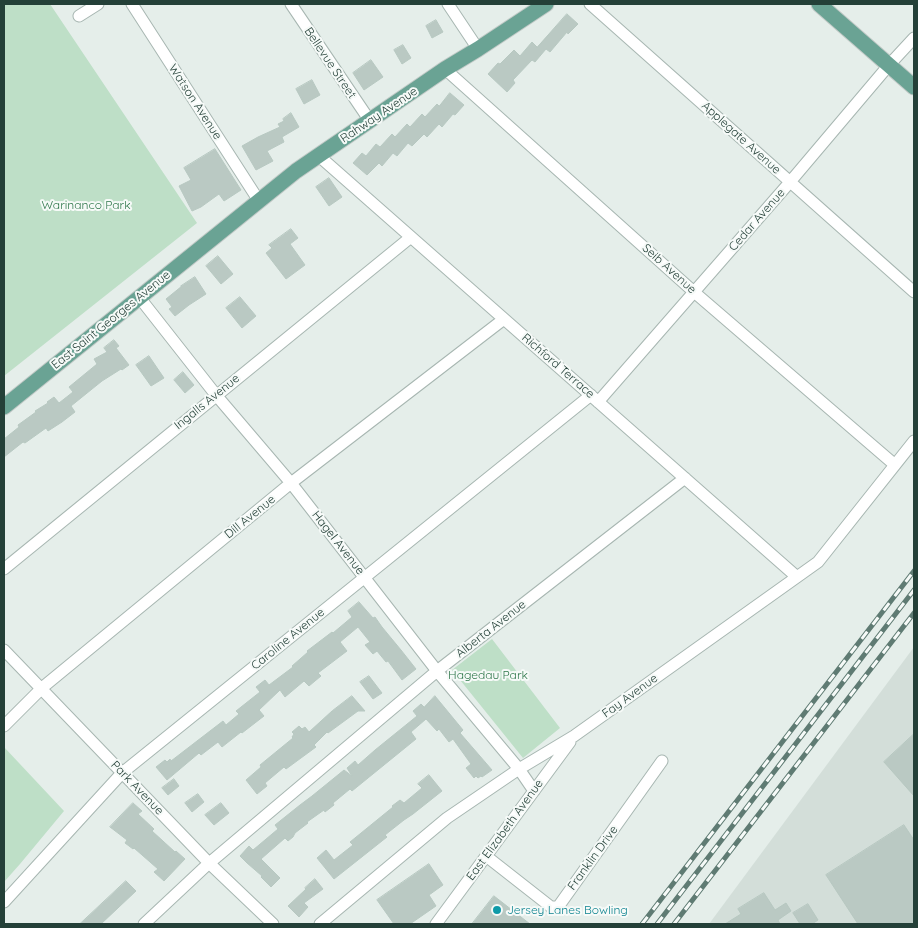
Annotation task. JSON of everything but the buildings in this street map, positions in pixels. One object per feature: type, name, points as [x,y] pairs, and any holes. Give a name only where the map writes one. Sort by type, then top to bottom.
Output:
[{"type":"main road","name":"Rahway Avenue","points":[[217,234],[296,171],[445,69],[546,4]]},
{"type":"main road","points":[[819,4],[914,87]]},
{"type":"main road","name":"East Saint Georges Avenue","points":[[4,406],[217,234]]},
{"type":"street","points":[[78,16],[98,4]]},
{"type":"street","name":"Watson Avenue","points":[[132,4],[259,201]]},
{"type":"street","name":"Bellevue Street","points":[[291,4],[370,121]]},
{"type":"street","points":[[448,4],[478,49]]},
{"type":"street","name":"Applegate Avenue","points":[[590,4],[914,292]]},
{"type":"street","name":"Cedar Avenue","points":[[594,398],[694,292],[914,38]]},
{"type":"street","name":"Seib Avenue","points":[[445,69],[694,292],[895,465]]},
{"type":"street","name":"Richford Terrace","points":[[319,156],[797,577]]},
{"type":"street","name":"Ingalls Avenue","points":[[4,569],[411,237]]},
{"type":"street","name":"Hagel Avenue","points":[[139,297],[216,395],[291,483],[437,670],[519,769],[534,791]]},
{"type":"street","name":"Dill Avenue","points":[[4,726],[41,689],[291,483],[504,319]]},
{"type":"street","name":"Caroline Avenue","points":[[4,902],[122,773],[364,578],[594,398]]},
{"type":"street","name":"Fay Avenue","points":[[320,924],[447,818],[519,769],[574,736],[818,562],[914,441]]},
{"type":"street","name":"Alberta Avenue","points":[[144,924],[209,863],[437,670],[684,478]]},
{"type":"street","name":"Park Avenue","points":[[4,650],[209,863],[273,924]]},
{"type":"street","name":"East Elizabeth Avenue","points":[[436,924],[574,736]]},
{"type":"street","name":"Franklin Drive","points":[[486,856],[551,907],[558,906],[662,761]]},
{"type":"shaded area","points":[[914,647],[914,924],[709,924],[854,728]]},
{"type":"green space","name":"Warinanco Park","points":[[4,4],[50,4],[197,223],[4,376]]},
{"type":"green space","name":"Hagedau Park","points":[[492,639],[560,728],[523,758],[452,670]]},
{"type":"green space","points":[[4,747],[64,811],[4,882]]},
{"type":"railway","points":[[642,924],[914,571]]},
{"type":"railway","points":[[657,924],[914,590]]},
{"type":"railway","points":[[674,924],[914,613]]},
{"type":"place","name":"Jersey Lanes Bowling","points":[[497,910]]}]
